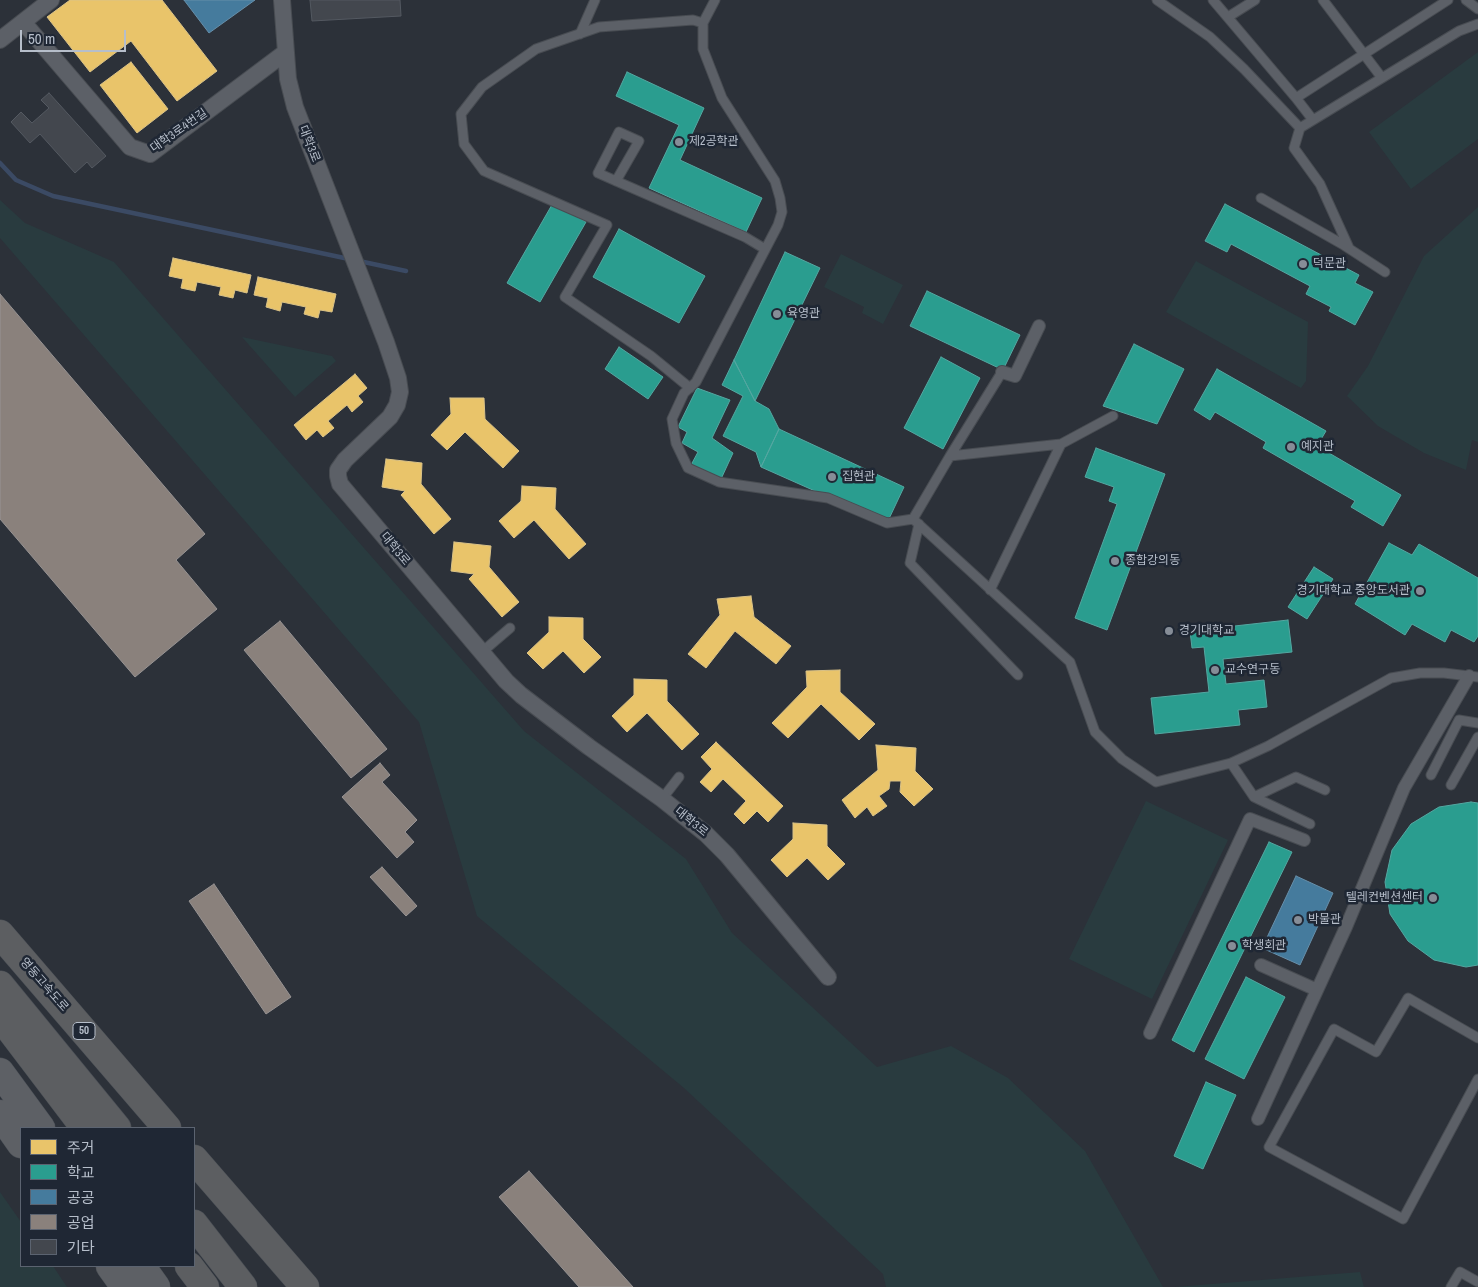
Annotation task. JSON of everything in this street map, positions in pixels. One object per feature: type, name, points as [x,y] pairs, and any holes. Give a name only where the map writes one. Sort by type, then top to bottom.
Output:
[{"type":"highway","name":"영동고속도로","points":[[0,934],[166,1127]]},
{"type":"highway","points":[[0,985],[116,1127]]},
{"type":"highway","points":[[0,1016],[84,1127]]},
{"type":"highway","points":[[0,1072],[40,1127]]},
{"type":"highway","points":[[0,1114],[20,1143]]},
{"type":"highway","points":[[195,1160],[305,1287]]},
{"type":"highway","points":[[195,1225],[243,1287]]},
{"type":"highway","points":[[111,1267],[125,1287]]},
{"type":"highway","points":[[141,1267],[156,1287]]},
{"type":"highway","points":[[190,1267],[205,1287]]},
{"type":"street","points":[[0,40],[51,0]]},
{"type":"street","name":"대학3로","points":[[282,0],[288,79],[295,107],[376,315],[398,378],[400,392],[397,405],[390,417],[345,460],[338,470],[340,484],[506,680],[522,695],[706,834],[727,856],[828,977]]},
{"type":"street","name":"대학3로4번길","points":[[23,22],[130,147],[150,154],[286,52]]},
{"type":"street","points":[[1002,372],[1015,376],[1039,326]]},
{"type":"street","points":[[1258,1119],[1346,927],[1404,788],[1473,676]]},
{"type":"street","points":[[1150,1033],[1250,819],[1304,840]]},
{"type":"street","points":[[1261,965],[1317,990]]},
{"type":"lane","points":[[580,34],[594,0]]},
{"type":"lane","points":[[715,0],[703,23],[703,49],[722,98],[775,181],[782,212],[778,225],[696,382],[684,393],[672,419],[676,443],[688,468],[719,482],[828,498],[886,523],[916,522],[1070,662],[1095,732],[1122,759],[1156,782],[1231,763],[1268,746],[1391,678],[1420,673],[1473,676]]},
{"type":"lane","points":[[1157,0],[1210,37],[1244,69],[1300,128]]},
{"type":"lane","points":[[1213,0],[1313,120]]},
{"type":"lane","points":[[1228,17],[1255,0]]},
{"type":"lane","points":[[1323,0],[1382,78]]},
{"type":"lane","points":[[1296,98],[1448,0]]},
{"type":"lane","points":[[1466,0],[1478,9]]},
{"type":"lane","points":[[690,388],[651,356],[565,297],[607,224],[484,171],[464,144],[461,114],[482,87],[536,49],[599,27],[693,20],[703,23]]},
{"type":"lane","points":[[1350,249],[1320,184],[1294,148],[1300,128],[1459,31],[1478,24]]},
{"type":"lane","points":[[616,181],[639,141],[619,132],[598,173],[616,181],[745,236],[765,249]]},
{"type":"lane","points":[[1261,198],[1350,249],[1384,272]]},
{"type":"lane","points":[[1002,372],[950,456],[916,522],[910,563],[1018,674]]},
{"type":"lane","points":[[950,456],[1061,444],[1113,416]]},
{"type":"lane","points":[[990,590],[1061,444]]},
{"type":"lane","points":[[482,652],[510,628]]},
{"type":"lane","points":[[1431,775],[1459,720],[1478,723]]},
{"type":"lane","points":[[1452,785],[1478,737]]},
{"type":"lane","points":[[1231,763],[1254,797],[1310,824]]},
{"type":"lane","points":[[662,799],[679,776]]},
{"type":"lane","points":[[1254,797],[1296,777],[1325,790]]},
{"type":"lane","points":[[1478,1038],[1408,998],[1376,1052],[1334,1029],[1268,1147],[1403,1219],[1478,1079]]},
{"type":"lane","points":[[1451,1287],[1460,1272],[1478,1282]]},
{"type":"shaded area","points":[[1478,52],[1478,139],[1411,189],[1369,132]]},
{"type":"shaded area","points":[[0,200],[25,223],[114,262],[524,731],[686,859],[732,933],[877,1067],[951,1046],[1008,1078],[1085,1151],[1163,1287],[886,1287],[883,1274],[684,1088],[477,916],[419,722],[0,238]]},
{"type":"shaded area","points":[[1478,207],[1478,442],[1472,440],[1466,470],[1424,453],[1378,426],[1347,396],[1368,366],[1424,256]]},
{"type":"shaded area","points":[[841,254],[903,285],[883,324],[862,313],[864,307],[824,287]]},
{"type":"shaded area","points":[[1196,261],[1308,322],[1306,381],[1301,388],[1166,312]]},
{"type":"shaded area","points":[[242,337],[332,356],[336,361],[295,397]]},
{"type":"shaded area","points":[[1146,801],[1228,840],[1152,999],[1069,959]]},
{"type":"shaded area","points":[[0,1192],[20,1221],[20,1267],[54,1267],[67,1287],[0,1287]]},
{"type":"shaded area","points":[[1360,1272],[1364,1287],[1175,1287]]},
{"type":"building: 주거","points":[[70,0],[162,0],[217,71],[177,101],[131,41],[90,72],[47,17]]},
{"type":"building: 주거","points":[[131,62],[168,109],[137,133],[100,85]]},
{"type":"building: 주거","points":[[173,258],[251,275],[247,293],[235,290],[233,298],[219,295],[221,287],[197,282],[195,291],[181,288],[183,279],[169,276]]},
{"type":"building: 주거","points":[[258,277],[336,294],[332,312],[320,310],[318,318],[304,314],[306,307],[282,302],[280,311],[266,307],[268,298],[254,295]]},
{"type":"building: 주거","points":[[355,374],[367,388],[358,396],[363,402],[352,412],[347,405],[328,421],[334,428],[323,437],[317,430],[306,440],[294,425]]},
{"type":"building: 주거","points":[[450,398],[484,398],[485,419],[519,451],[503,468],[465,432],[447,450],[431,435],[451,414]]},
{"type":"building: 주거","points":[[386,459],[422,463],[421,484],[451,519],[434,534],[401,495],[405,491],[382,487]]},
{"type":"building: 주거","points":[[522,486],[556,488],[555,509],[586,544],[569,559],[534,520],[514,538],[499,521],[521,501]]},
{"type":"building: 주거","points":[[454,542],[491,546],[489,567],[519,602],[502,617],[469,579],[474,574],[451,571]]},
{"type":"building: 주거","points":[[751,596],[754,617],[791,646],[776,664],[735,631],[706,668],[688,654],[720,615],[717,599]]},
{"type":"building: 주거","points":[[549,617],[583,618],[583,639],[601,657],[584,673],[563,651],[543,669],[527,653],[549,632]]},
{"type":"building: 주거","points":[[840,670],[840,692],[875,724],[859,740],[821,704],[788,738],[772,723],[807,687],[806,671]]},
{"type":"building: 주거","points":[[634,679],[667,680],[667,701],[699,734],[682,750],[647,713],[627,732],[612,716],[634,695]]},
{"type":"building: 주거","points":[[716,742],[783,806],[768,822],[757,811],[744,824],[734,814],[746,801],[723,779],[711,792],[700,782],[712,769],[701,757]]},
{"type":"building: 주거","points":[[876,745],[916,748],[915,771],[933,789],[914,806],[900,792],[901,781],[890,781],[889,789],[879,796],[887,806],[873,816],[867,807],[855,818],[842,800],[878,770]]},
{"type":"building: 주거","points":[[793,823],[827,825],[827,846],[845,864],[828,880],[807,858],[787,877],[771,860],[793,839]]},
{"type":"building: 학교","name":"제2공학관","points":[[627,72],[704,108],[680,160],[762,198],[746,232],[649,188],[679,125],[616,96]]},
{"type":"building: 학교","points":[[553,203],[586,222],[540,302],[507,283]]},
{"type":"building: 학교","name":"덕문관","points":[[1225,204],[1359,275],[1355,283],[1373,292],[1355,325],[1329,311],[1331,307],[1306,294],[1310,286],[1231,244],[1227,252],[1205,241]]},
{"type":"building: 학교","points":[[619,229],[705,276],[679,323],[593,277]]},
{"type":"building: 학교","name":"육영관","points":[[785,252],[820,268],[755,401],[734,360]]},
{"type":"building: 학교","points":[[927,291],[1020,335],[1003,370],[910,326]]},
{"type":"building: 학교","points":[[1134,344],[1184,369],[1157,424],[1103,406]]},
{"type":"building: 학교","points":[[619,347],[663,377],[648,399],[605,369]]},
{"type":"building: 학교","points":[[941,357],[980,378],[943,449],[904,428]]},
{"type":"building: 학교","points":[[734,360],[755,401],[769,409],[779,429],[761,467],[756,452],[723,436],[743,396],[722,385]]},
{"type":"building: 학교","name":"예지관","points":[[1217,369],[1326,431],[1317,446],[1401,495],[1383,526],[1351,507],[1355,501],[1263,448],[1266,442],[1215,412],[1210,420],[1194,410]]},
{"type":"building: 학교","points":[[697,388],[730,400],[712,438],[733,453],[721,479],[691,465],[698,452],[682,443],[687,432],[678,427]]},
{"type":"building: 학교","name":"집현관","points":[[779,429],[904,487],[887,523],[761,467]]},
{"type":"building: 학교","name":"종합강의동","points":[[1096,448],[1165,474],[1107,630],[1075,618],[1117,504],[1109,501],[1114,487],[1085,477]]},
{"type":"building: 학교","name":"경기대학교 중앙도서관","points":[[1389,543],[1412,555],[1419,544],[1478,578],[1478,636],[1474,642],[1451,630],[1445,642],[1412,624],[1405,635],[1355,604]]},
{"type":"building: 학교","points":[[1314,567],[1333,579],[1307,619],[1288,607]]},
{"type":"building: 학교","name":"교수연구동","points":[[1288,620],[1292,652],[1223,659],[1226,684],[1264,680],[1267,707],[1238,710],[1240,725],[1155,734],[1151,698],[1209,692],[1204,647],[1192,648],[1190,631]]},
{"type":"building: 학교","name":"텔레컨벤션센터","points":[[1471,802],[1478,803],[1478,965],[1466,967],[1434,960],[1408,941],[1390,914],[1385,882],[1392,850],[1411,824],[1439,807]]},
{"type":"building: 학교","name":"학생회관","points":[[1269,842],[1292,852],[1194,1052],[1172,1040]]},
{"type":"building: 학교","points":[[1246,977],[1285,997],[1244,1079],[1205,1059]]},
{"type":"building: 학교","points":[[1206,1082],[1236,1095],[1203,1169],[1174,1156]]},
{"type":"building: 공공","points":[[184,0],[255,0],[209,33]]},
{"type":"building: 공공","name":"박물관","points":[[1296,876],[1333,893],[1300,965],[1262,948]]},
{"type":"building: 공업","points":[[0,294],[205,534],[176,560],[217,609],[135,677],[0,519]]},
{"type":"building: 공업","points":[[280,621],[387,749],[351,778],[244,650]]},
{"type":"building: 공업","points":[[380,763],[390,775],[382,782],[417,820],[405,832],[414,842],[397,858],[342,797]]},
{"type":"building: 공업","points":[[382,867],[417,906],[406,916],[370,877]]},
{"type":"building: 공업","points":[[214,884],[291,997],[266,1014],[189,901]]},
{"type":"building: 공업","points":[[529,1171],[633,1287],[579,1287],[499,1197]]},
{"type":"building: 기타","points":[[310,0],[400,0],[401,16],[312,21]]},
{"type":"building: 기타","points":[[49,93],[106,156],[92,168],[87,162],[75,173],[40,134],[30,143],[11,122],[21,112],[32,123],[49,108],[41,100]]},
{"type":"waterway","points":[[0,163],[16,180],[53,196],[349,259]]},
{"type":"waterway","points":[[359,261],[406,271]]},
{"type":"place","name":"제2공학관","points":[[679,142]]},
{"type":"place","name":"덕문관","points":[[1303,264]]},
{"type":"place","name":"육영관","points":[[777,314]]},
{"type":"place","name":"예지관","points":[[1291,447]]},
{"type":"place","name":"집현관","points":[[832,477]]},
{"type":"place","name":"종합강의동","points":[[1115,561]]},
{"type":"place","name":"경기대학교 중앙도서관","points":[[1420,591]]},
{"type":"place","name":"경기대학교","points":[[1169,631]]},
{"type":"place","name":"교수연구동","points":[[1215,670]]},
{"type":"place","name":"텔레컨벤션센터","points":[[1433,898]]},
{"type":"place","name":"박물관","points":[[1298,920]]},
{"type":"place","name":"학생회관","points":[[1232,946]]}]
